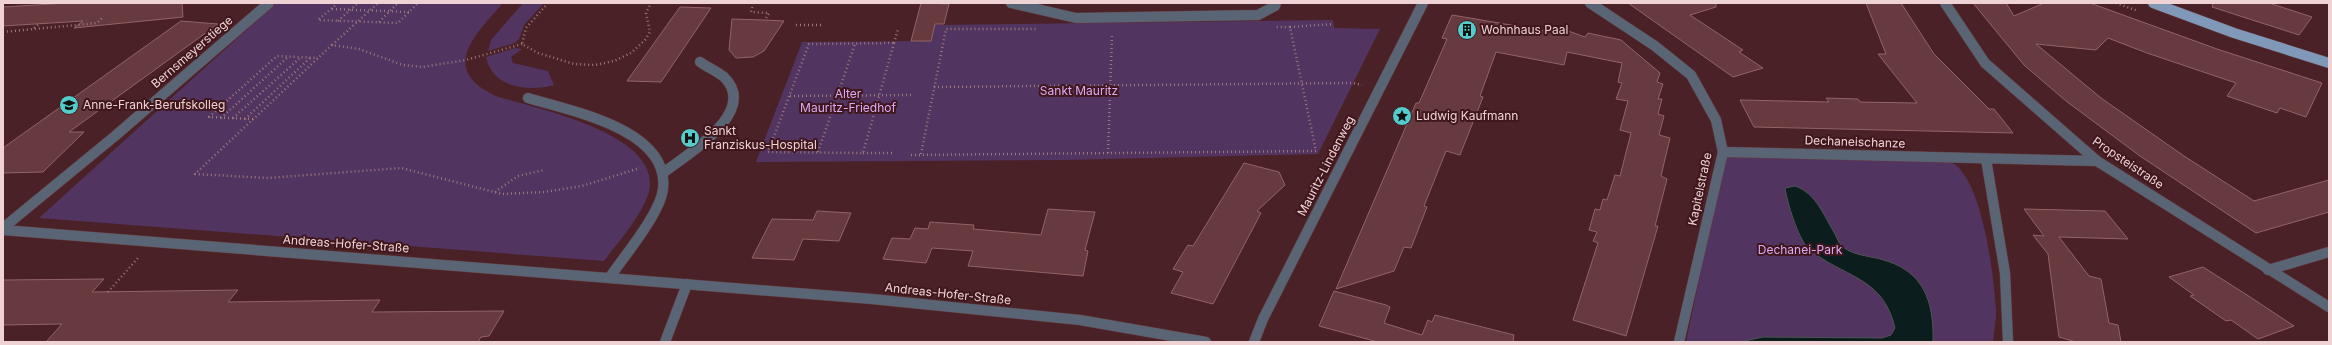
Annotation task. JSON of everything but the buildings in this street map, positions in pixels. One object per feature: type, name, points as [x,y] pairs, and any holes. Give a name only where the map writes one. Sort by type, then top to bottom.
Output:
[{"type":"main road","points":[[2153,3],[2234,33],[2329,63]]},
{"type":"street","name":"Bernsmeyerstiege","points":[[3,229],[115,136],[269,3]]},
{"type":"street","points":[[1011,3],[1076,18],[1258,15],[1275,6],[1276,3]]},
{"type":"street","name":"Mauritz-Lindenweg","points":[[1254,342],[1263,319],[1423,3]]},
{"type":"street","name":"Kapitelstraße","points":[[1590,3],[1656,46],[1690,75],[1716,120],[1723,152],[1679,342]]},
{"type":"street","name":"Propsteistraße","points":[[1945,3],[1985,63],[2097,161],[2329,308]]},
{"type":"street","points":[[662,173],[720,129],[732,111],[732,90],[724,77],[700,62]]},
{"type":"street","points":[[528,98],[609,124],[638,140],[649,149],[659,162],[662,173],[663,188],[658,202],[610,277]]},
{"type":"street","name":"Dechaneischanze","points":[[1723,152],[2097,161]]},
{"type":"street","points":[[1986,159],[2009,307],[2008,342]]},
{"type":"street","name":"Andreas-Hofer-Straße","points":[[3,229],[610,277],[1080,320],[1206,342]]},
{"type":"street","points":[[2268,270],[2329,252]]},
{"type":"street","points":[[665,342],[687,284]]},
{"type":"path","points":[[338,3],[318,20],[398,23],[418,3]]},
{"type":"path","points":[[338,21],[358,3]]},
{"type":"path","points":[[378,3],[194,174],[268,178],[401,168],[494,192],[544,192],[582,186],[659,162]]},
{"type":"path","points":[[378,22],[398,3]]},
{"type":"path","points":[[522,44],[526,28],[548,3]]},
{"type":"path","points":[[522,44],[532,52],[585,66],[608,62],[629,55],[646,41],[650,32],[645,16],[647,7],[651,3]]},
{"type":"path","points":[[753,3],[751,12],[769,13],[764,20]]},
{"type":"path","points":[[331,9],[409,12]]},
{"type":"path","points":[[3,32],[97,23],[102,18]]},
{"type":"path","points":[[34,29],[39,24]]},
{"type":"path","points":[[1274,27],[1333,24]]},
{"type":"path","points":[[796,25],[822,26]]},
{"type":"path","points":[[911,155],[1316,151],[1290,27]]},
{"type":"path","points":[[921,154],[946,29],[1041,28]]},
{"type":"path","points":[[1108,153],[1112,28]]},
{"type":"path","points":[[864,153],[898,29]]},
{"type":"path","points":[[894,43],[809,44],[768,152],[895,153]]},
{"type":"path","points":[[332,45],[351,46],[384,60],[409,66],[424,66],[478,57],[522,44]]},
{"type":"path","points":[[818,152],[854,44]]},
{"type":"path","points":[[253,119],[209,117],[277,56],[319,58]]},
{"type":"path","points":[[221,118],[289,57]]},
{"type":"path","points":[[233,118],[300,57]]},
{"type":"path","points":[[245,119],[310,58]]},
{"type":"path","points":[[934,87],[1353,83],[1380,90]]},
{"type":"path","points":[[790,96],[914,95]]},
{"type":"path","points":[[494,192],[515,176],[544,170]]},
{"type":"path","points":[[108,292],[153,242]]},
{"type":"green space","points":[[276,3],[503,3],[473,39],[467,51],[465,63],[469,75],[478,86],[496,96],[538,108],[593,127],[618,140],[638,155],[649,174],[648,195],[640,212],[629,229],[604,261],[39,218]]},
{"type":"green space","points":[[523,3],[544,3],[524,25],[519,39],[515,43],[488,51],[491,40]]},
{"type":"green space","name":"Sankt Mauritz","points":[[1333,20],[1334,28],[1380,29],[1318,154],[1067,160],[756,162],[802,42],[931,41],[935,25]]},
{"type":"green space","points":[[515,48],[522,49],[511,57],[513,63],[548,71],[554,85],[534,88],[523,87],[504,81],[496,75],[490,67],[486,57]]},
{"type":"green space","name":"Dechanei-Park","points":[[1729,156],[1951,162],[1962,172],[1971,187],[1979,207],[1985,230],[1993,276],[1996,311],[1993,342],[1686,342],[1724,160]]},
{"type":"shaded area","points":[[1795,186],[1809,194],[1819,206],[1839,243],[1843,247],[1856,254],[1895,264],[1907,271],[1916,279],[1923,289],[1928,301],[1933,327],[1933,342],[1740,342],[1763,337],[1882,338],[1891,335],[1895,328],[1889,311],[1881,297],[1871,287],[1860,279],[1821,258],[1804,243],[1794,220],[1785,188]]},
{"type":"place","name":"Wohnhaus Paal","points":[[1467,30]]},
{"type":"place","name":"Anne-Frank-Berufskolleg","points":[[69,105]]},
{"type":"place","name":"Ludwig Kaufmann","points":[[1402,116]]},
{"type":"place","name":"Sankt Franziskus-Hospital","points":[[690,138]]},
{"type":"park label","name":"Alter Mauritz-Friedhof","points":[[848,101]]}]
